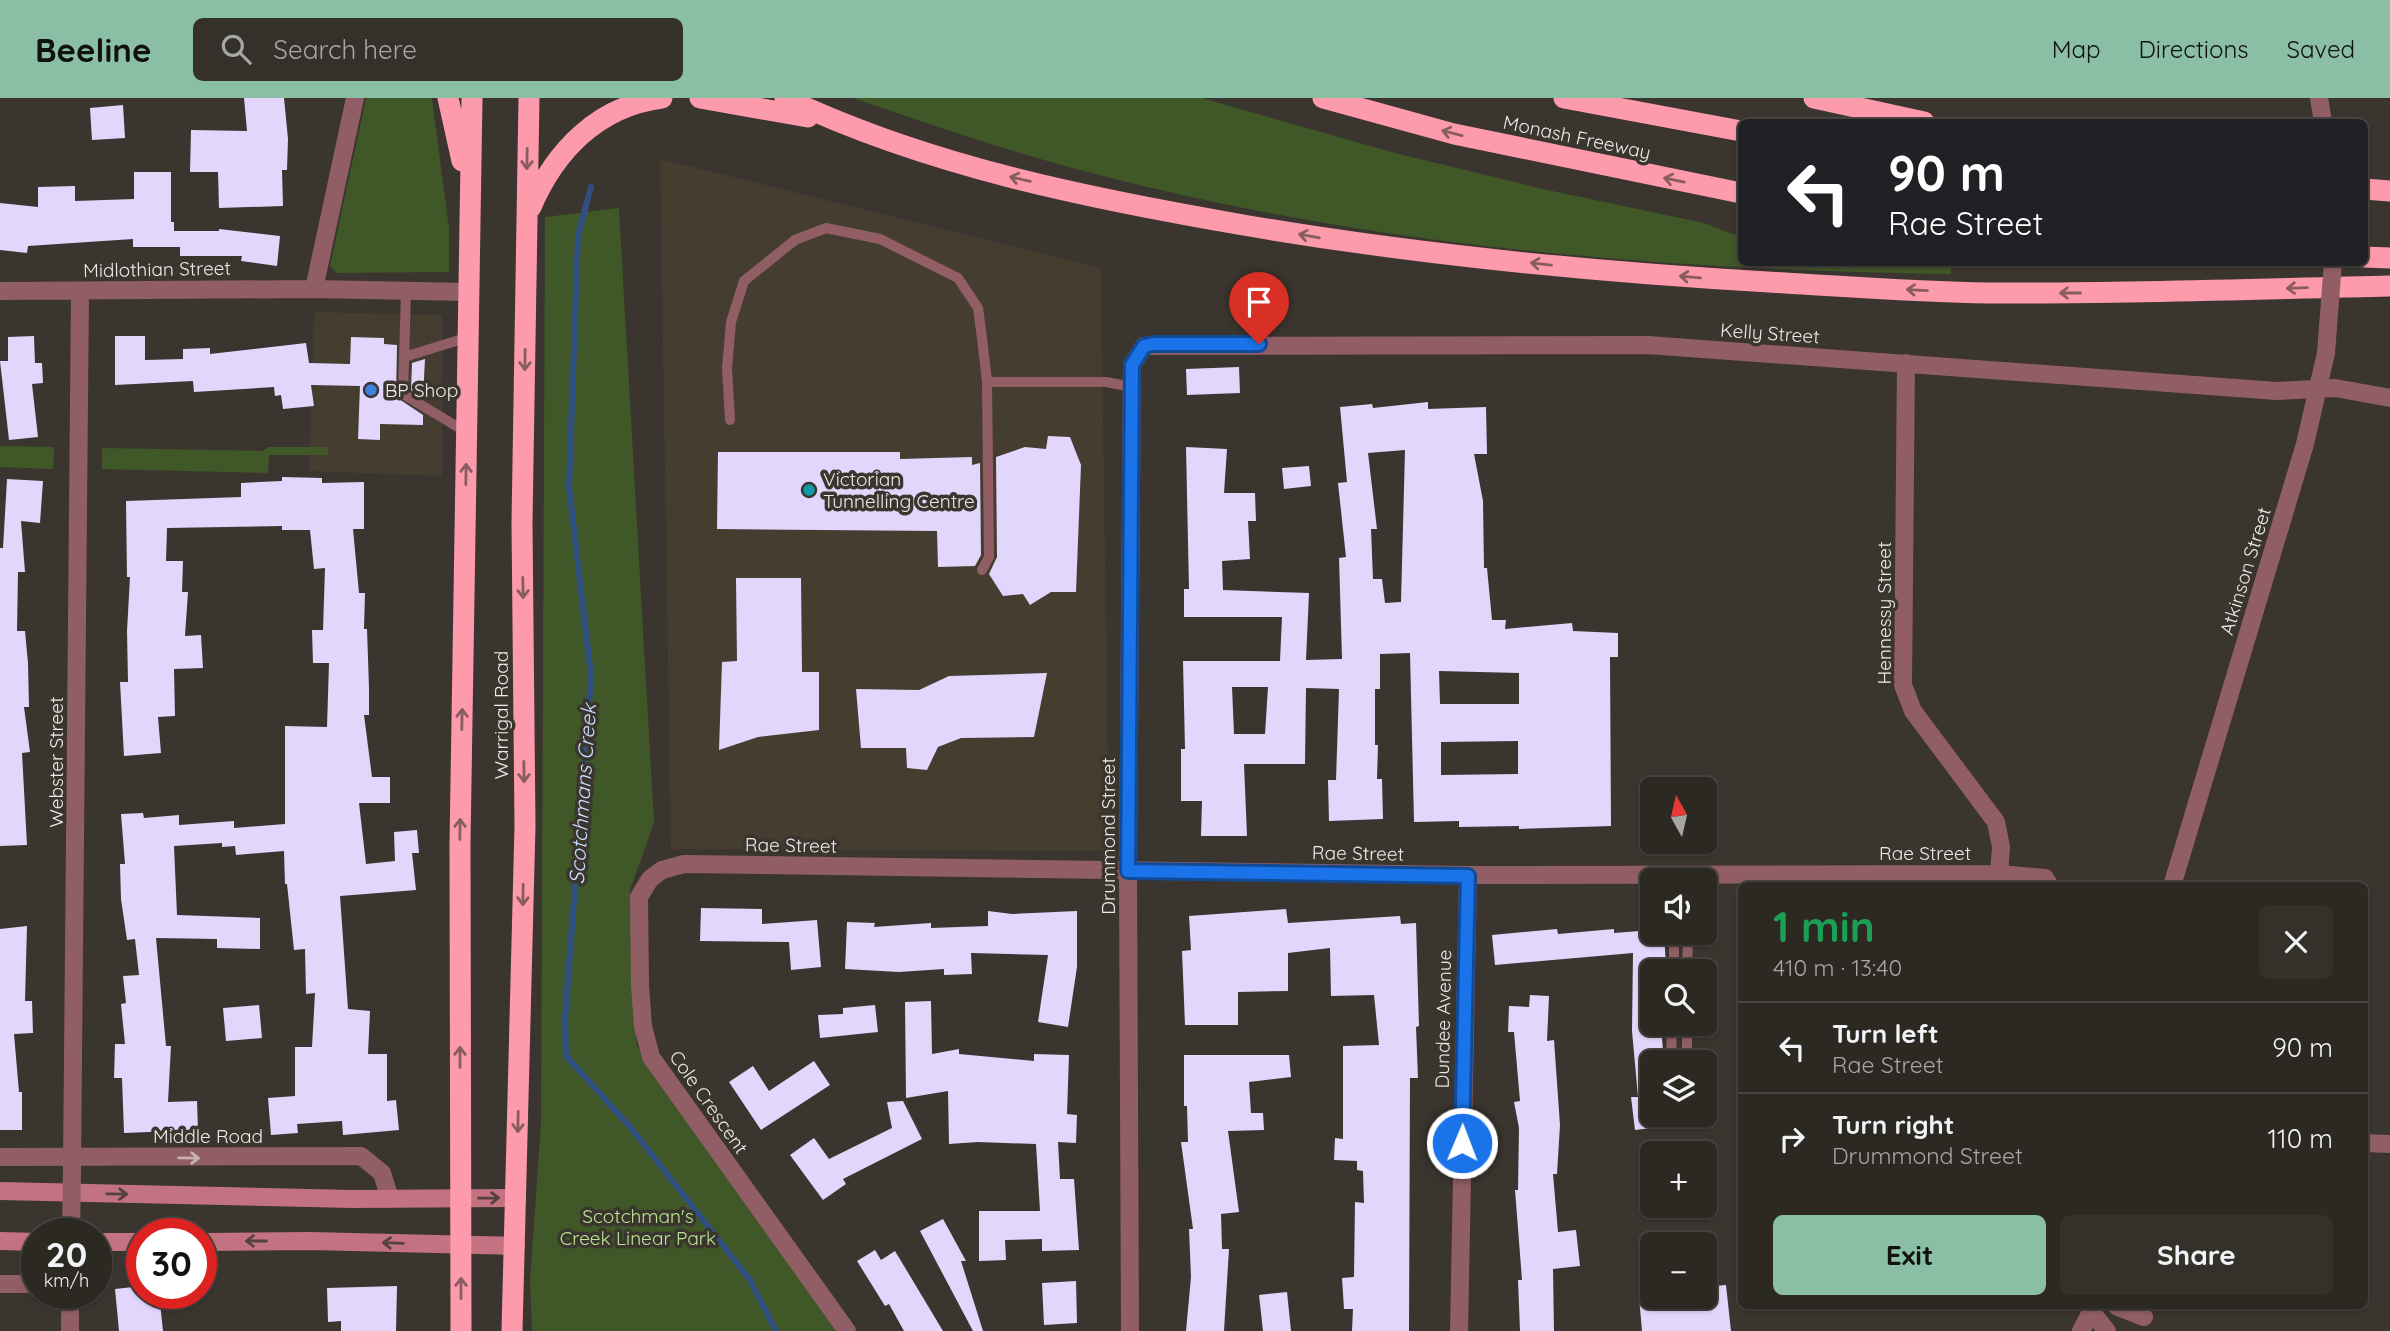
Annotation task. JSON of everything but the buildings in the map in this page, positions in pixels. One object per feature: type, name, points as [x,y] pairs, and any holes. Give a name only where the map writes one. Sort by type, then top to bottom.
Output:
[{"type":"highway","points":[[448,98],[470,194]]},
{"type":"highway","name":"Warrigal Road","points":[[461,1331],[460,822],[472,98]]},
{"type":"highway","name":"Warrigal Road","points":[[512,1331],[525,827],[522,523],[530,98]]},
{"type":"highway","points":[[526,220],[555,160],[581,133],[630,106],[662,98]]},
{"type":"highway","points":[[700,98],[837,123],[997,173],[1150,209],[1377,248],[1703,278],[1985,293],[2146,293],[2390,286]]},
{"type":"highway","points":[[785,98],[837,123]]},
{"type":"highway","name":"Monash Freeway","points":[[1323,98],[1454,134],[1738,192]]},
{"type":"highway","name":"Monash Freeway","points":[[1564,98],[1738,130]]},
{"type":"highway","points":[[1814,98],[1910,119]]},
{"type":"highway","points":[[2368,189],[2390,191]]},
{"type":"highway","points":[[2368,257],[2390,258]]},
{"type":"street","points":[[314,289],[355,98]]},
{"type":"street","points":[[2319,98],[2322,119]]},
{"type":"street","name":"Atkinson Street","points":[[2173,882],[2305,444],[2326,353],[2333,266]]},
{"type":"street","name":"Midlothian Street","points":[[0,290],[314,289],[469,292]]},
{"type":"street","name":"Webster Street","points":[[71,1218],[79,291]]},
{"type":"street","name":"Kelly Street","points":[[1144,346],[1648,345],[2277,391],[2335,388],[2390,398]]},
{"type":"street","name":"Drummond Street","points":[[1130,1331],[1128,871],[1132,365],[1144,346]]},
{"type":"street","name":"Hennessy Street","points":[[1906,363],[1903,685],[1913,711],[1996,822],[2001,847],[1999,874]]},
{"type":"street","name":"Rae Street","points":[[662,870],[695,864],[1640,877]]},
{"type":"street","name":"Cole Crescent","points":[[662,870],[650,879],[639,897],[643,1026],[651,1057],[847,1331]]},
{"type":"street","name":"Rae Street","points":[[1717,877],[1999,874],[2041,882]]},
{"type":"street","name":"Dundee Avenue","points":[[1459,1331],[1468,876]]},
{"type":"street","points":[[2368,1143],[2390,1144]]},
{"type":"street","name":"Middle Road","points":[[0,1157],[72,1163],[361,1157],[382,1173],[390,1199]]},
{"type":"street","points":[[0,1191],[390,1199],[517,1198]]},
{"type":"street","points":[[0,1241],[21,1242]]},
{"type":"street","points":[[217,1242],[516,1246]]},
{"type":"street","points":[[0,1284],[21,1284]]},
{"type":"street","points":[[70,1331],[71,1309]]},
{"type":"street","points":[[2081,1331],[2092,1309]]},
{"type":"street","points":[[2094,1309],[2107,1331]]},
{"type":"street","points":[[2123,1309],[2144,1318]]},
{"type":"lane","points":[[730,420],[727,368],[731,322],[744,281],[795,240],[826,228],[880,239],[958,278],[978,308],[987,382],[989,557],[982,570]]},
{"type":"lane","points":[[406,292],[403,394],[467,432]]},
{"type":"lane","points":[[404,357],[469,337]]},
{"type":"lane","points":[[987,382],[1106,382],[1132,387]]},
{"type":"shaded area","points":[[660,159],[1101,268],[1109,851],[671,849]]},
{"type":"shaded area","points":[[314,312],[442,315],[442,476],[309,471]]},
{"type":"green space","points":[[366,98],[432,98],[449,229],[449,272],[336,273],[330,266]]},
{"type":"green space","points":[[853,98],[1202,98],[1395,153],[1543,189],[1704,223],[1738,236],[1738,266],[1951,266],[1951,274],[1844,272],[1629,260],[1415,237],[1204,200],[1068,167]]},
{"type":"green space","name":"Scotchman's Creek Linear Park","points":[[619,208],[654,823],[630,890],[637,1046],[836,1331],[532,1331],[530,1280],[541,1123],[545,217]]},
{"type":"green space","points":[[0,446],[54,447],[53,469],[0,467]]},
{"type":"green space","points":[[268,447],[328,447],[328,455],[269,455],[268,473],[102,469],[102,448],[263,451]]},
{"type":"waterway","name":"Scotchmans Creek","points":[[591,187],[578,235],[569,487],[591,676],[565,1019],[566,1056],[631,1128],[750,1280],[776,1331]]},
{"type":"place","name":"BP Shop","points":[[371,390]]},
{"type":"place","name":"Victorian Tunnelling Centre","points":[[809,490]]},
{"type":"route","points":[[1259,344],[1153,344],[1144,346],[1132,365],[1128,871],[1468,876],[1462,1143]]}]
